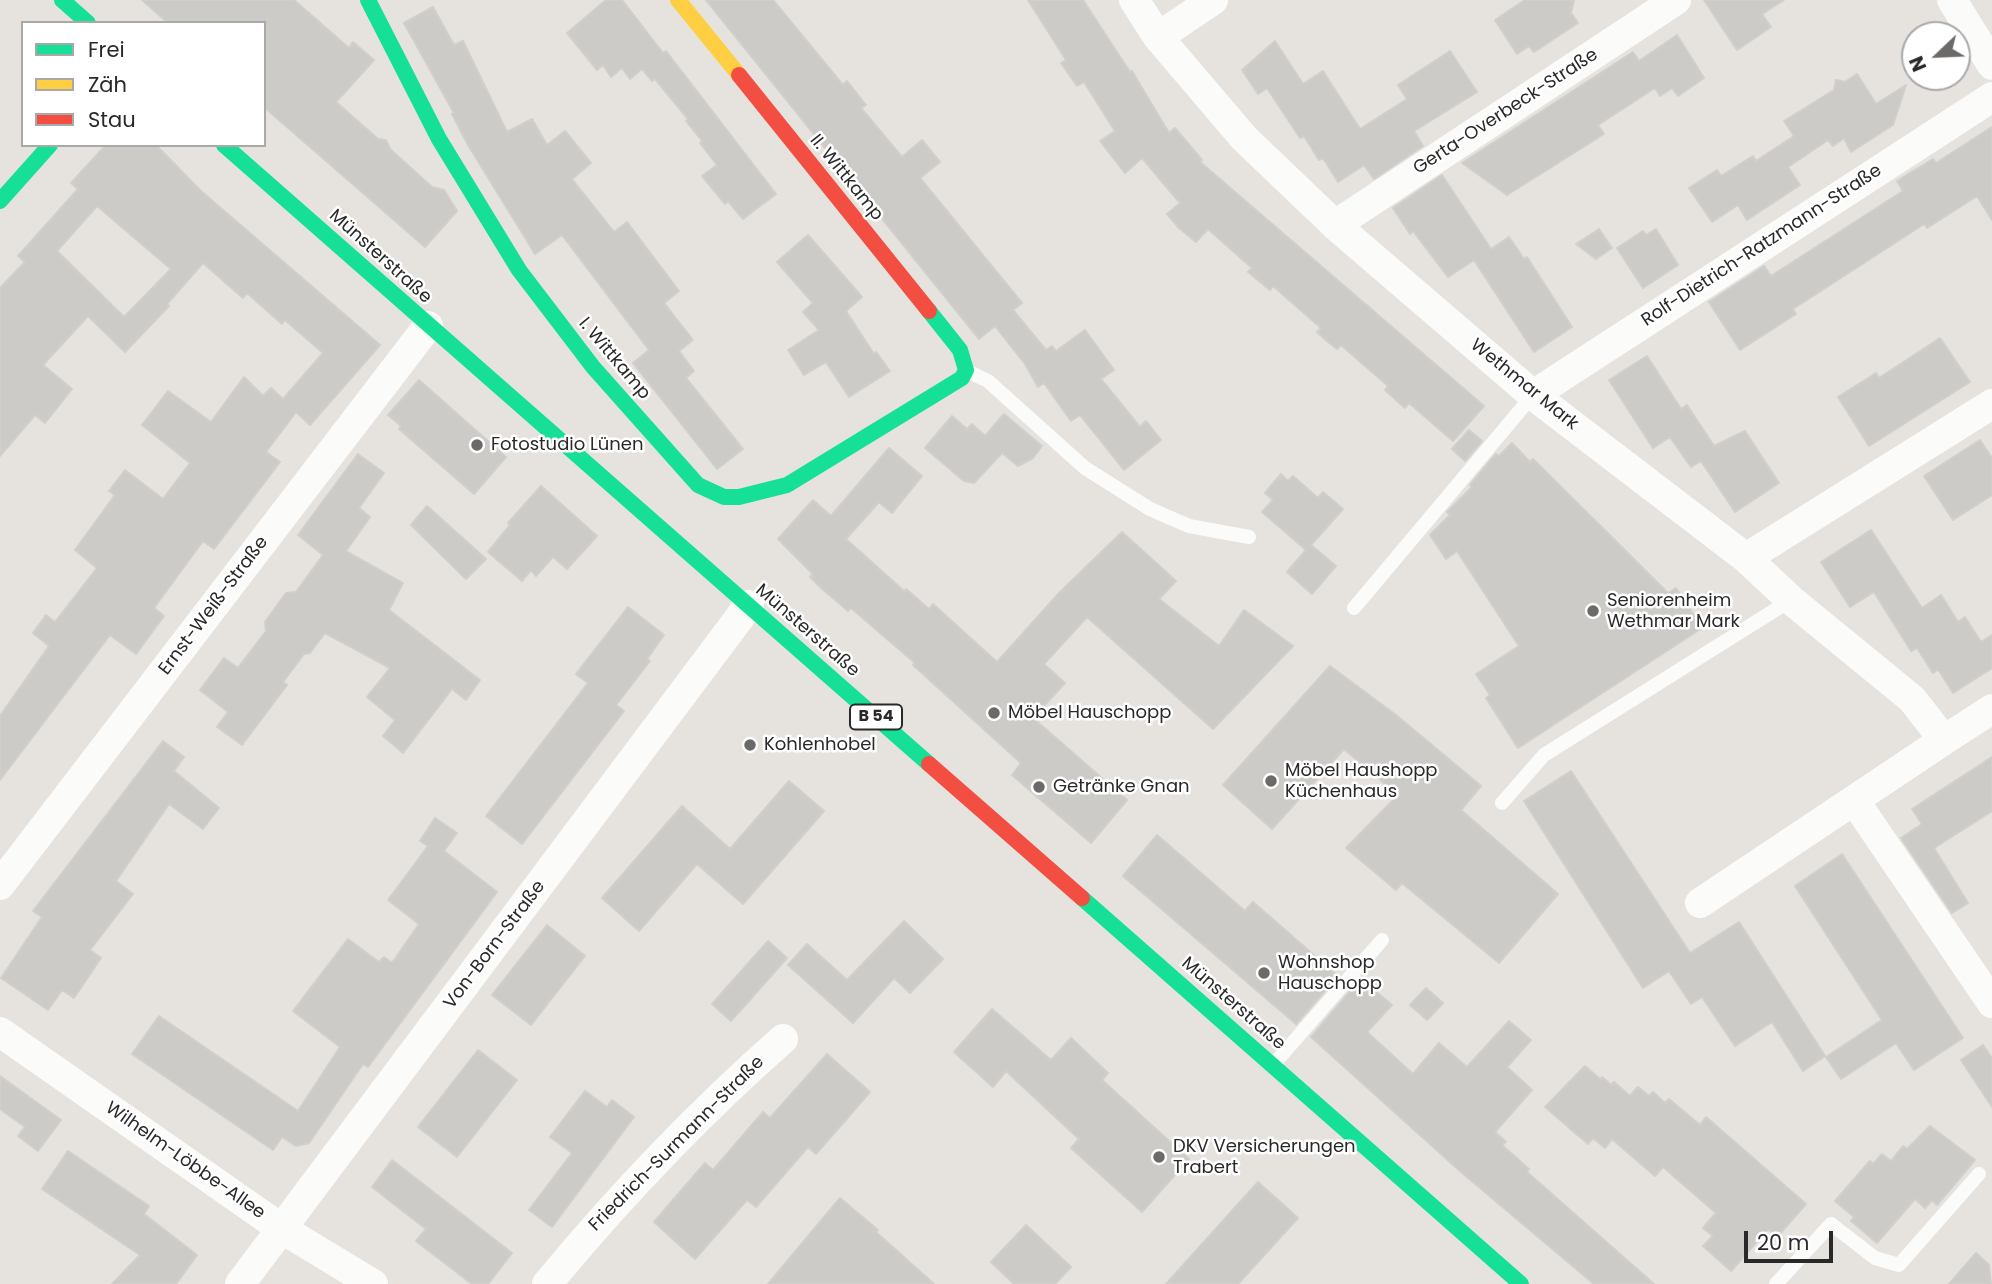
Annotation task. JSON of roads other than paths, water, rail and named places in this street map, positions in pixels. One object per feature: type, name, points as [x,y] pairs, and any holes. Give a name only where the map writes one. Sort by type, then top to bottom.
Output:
[{"type":"main road","points":[[62,0],[86,21]]},
{"type":"main road","name":"I. Wittkamp","points":[[368,0],[439,139],[519,270],[593,366],[698,485],[724,498],[787,485],[954,383],[966,370]]},
{"type":"main road","name":"II. Wittkamp","points":[[678,0],[960,350],[966,370]]},
{"type":"main road","points":[[0,201],[48,147]]},
{"type":"main road","name":"Münsterstraße","points":[[226,147],[1521,1284]]},
{"type":"street","name":"Wethmar Mark","points":[[1134,0],[1158,37],[1244,138],[1335,225],[1533,395],[1746,558],[1791,600],[1912,699],[1944,740]]},
{"type":"street","points":[[1158,37],[1213,0]]},
{"type":"street","name":"Gerta-Overbeck-Straße","points":[[1335,225],[1676,0]]},
{"type":"street","points":[[1952,0],[1992,65]]},
{"type":"street","name":"Rolf-Dietrich-Ratzmann-Straße","points":[[1533,395],[1992,97]]},
{"type":"street","name":"Ernst-Weiß-Straße","points":[[0,886],[428,326]]},
{"type":"street","points":[[1746,558],[1992,404]]},
{"type":"street","name":"Von-Born-Straße","points":[[240,1284],[749,606]]},
{"type":"street","points":[[1700,903],[1992,709]]},
{"type":"street","points":[[1854,800],[1992,1003]]},
{"type":"street","name":"Wilhelm-Löbbe-Allee","points":[[0,1031],[282,1229],[373,1284]]},
{"type":"street","name":"Friedrich-Surmann-Straße","points":[[547,1284],[596,1224],[678,1138],[783,1039]]},
{"type":"lane","points":[[966,370],[988,381],[1085,468],[1150,509],[1189,526],[1249,537]]},
{"type":"lane","points":[[1354,608],[1533,395]]},
{"type":"lane","points":[[1502,803],[1544,755],[1791,600]]},
{"type":"lane","points":[[1273,1065],[1382,940]]},
{"type":"lane","points":[[1776,1284],[1831,1224],[1875,1258],[1899,1265],[1979,1174]]},
{"type":"place","name":"Fotostudio Lünen","points":[[477,445]]},
{"type":"place","name":"Seniorenheim Wethmar Mark","points":[[1593,611]]},
{"type":"place","name":"Möbel Hauschopp","points":[[994,713]]},
{"type":"place","name":"Kohlenhobel","points":[[750,745]]},
{"type":"place","name":"Möbel Haushopp Küchenhaus","points":[[1271,781]]},
{"type":"place","name":"Getränke Gnan","points":[[1039,787]]},
{"type":"place","name":"Wohnshop Hauschopp","points":[[1264,973]]},
{"type":"place","name":"DKV Versicherungen Trabert","points":[[1159,1157]]}]
